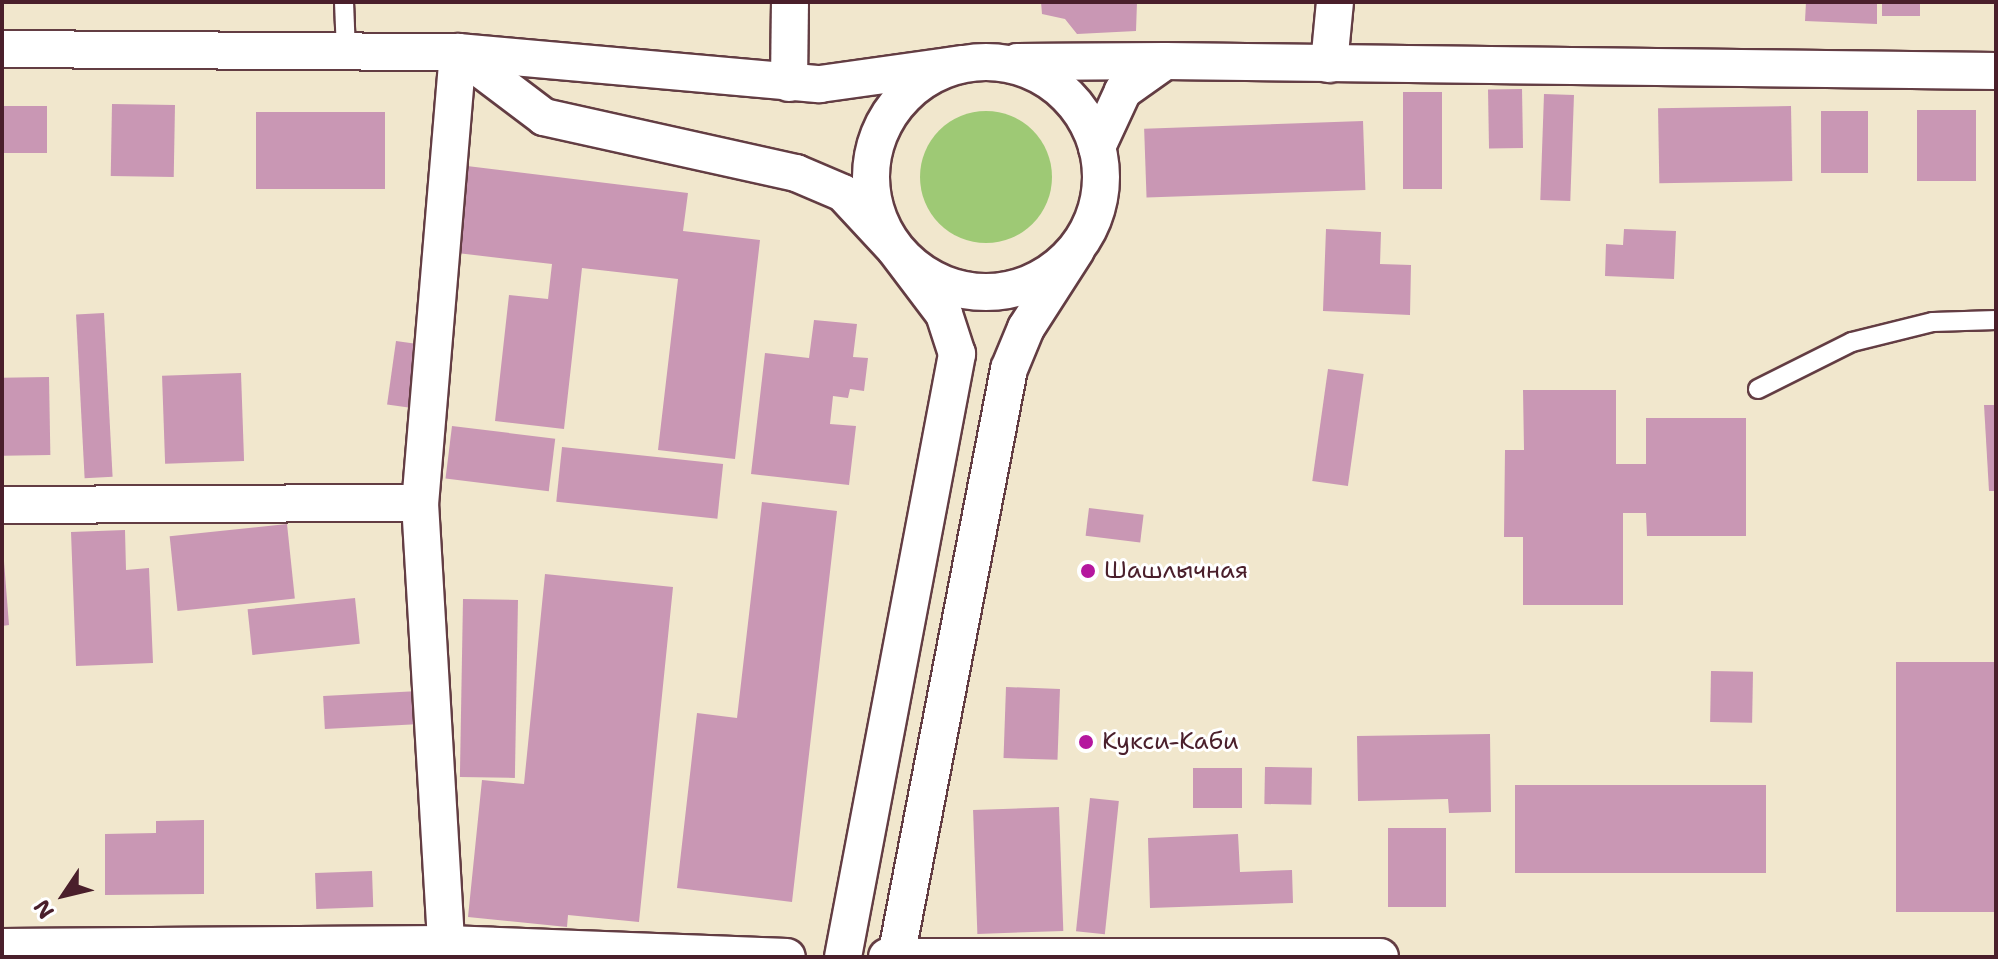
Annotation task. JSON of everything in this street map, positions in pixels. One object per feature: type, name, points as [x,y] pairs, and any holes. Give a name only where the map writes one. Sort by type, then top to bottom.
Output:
[{"type":"street","points":[[789,83],[790,2]]},
{"type":"street","points":[[1329,64],[1335,2]]},
{"type":"street","points":[[2,49],[458,52],[820,84],[976,63],[1165,61],[1996,71]]},
{"type":"street","points":[[458,52],[544,117],[796,173],[843,193],[920,272],[951,288],[985,293],[1019,288],[1050,274],[1076,250]]},
{"type":"street","points":[[446,944],[420,503],[458,52]]},
{"type":"street","points":[[1097,147],[1123,91],[1165,61]]},
{"type":"street","points":[[843,957],[957,354],[944,314],[895,249],[877,214],[871,176],[877,138],[906,96],[925,79],[976,63],[1026,69],[1058,87],[1082,114],[1097,147],[1101,183],[1094,219],[1026,328],[1009,369],[896,957]]},
{"type":"street","points":[[2,505],[420,503]]},
{"type":"street","points":[[2,947],[446,944],[787,957]]},
{"type":"street","points":[[887,957],[1380,957]]},
{"type":"lane","points":[[344,2],[346,51]]},
{"type":"lane","points":[[1758,389],[1852,342],[1933,322],[1996,320]]},
{"type":"green space","points":[[986,111],[1011,116],[1032,131],[1047,152],[1052,177],[1047,202],[1032,223],[1011,238],[986,243],[961,238],[940,223],[925,202],[920,177],[925,152],[940,131],[961,116]]},
{"type":"building","points":[[1041,2],[1137,2],[1136,31],[1077,34],[1065,19],[1042,14]]},
{"type":"building","points":[[1806,2],[1877,2],[1877,24],[1805,21]]},
{"type":"building","points":[[1882,2],[1920,2],[1920,16],[1882,16]]},
{"type":"building","points":[[1522,89],[1523,148],[1489,149],[1488,90]]},
{"type":"building","points":[[1403,92],[1442,92],[1442,189],[1403,189]]},
{"type":"building","points":[[1544,94],[1574,95],[1570,201],[1540,200]]},
{"type":"building","points":[[112,104],[175,105],[174,177],[111,176]]},
{"type":"building","points":[[2,106],[47,106],[47,153],[2,153]]},
{"type":"building","points":[[1791,106],[1792,181],[1659,183],[1658,108]]},
{"type":"building","points":[[1917,110],[1976,110],[1976,181],[1917,181]]},
{"type":"building","points":[[1821,111],[1868,111],[1868,173],[1821,173]]},
{"type":"building","points":[[256,112],[385,112],[385,189],[256,189]]},
{"type":"building","points":[[1363,121],[1365,190],[1147,198],[1144,129]]},
{"type":"building","points":[[467,166],[688,193],[683,231],[760,240],[735,459],[658,450],[678,279],[582,268],[564,429],[495,421],[509,295],[548,299],[552,264],[457,253]]},
{"type":"building","points":[[1326,229],[1381,232],[1380,264],[1411,265],[1410,315],[1323,311]]},
{"type":"building","points":[[1624,229],[1676,231],[1674,279],[1605,276],[1606,244],[1623,245]]},
{"type":"building","points":[[104,313],[113,477],[85,478],[76,314]]},
{"type":"building","points":[[814,320],[857,324],[853,357],[868,358],[864,391],[850,389],[848,398],[833,396],[830,424],[856,426],[849,485],[751,474],[765,353],[809,358]]},
{"type":"building","points":[[396,341],[423,345],[414,408],[387,404]]},
{"type":"building","points":[[1328,369],[1364,374],[1348,486],[1312,481]]},
{"type":"building","points":[[241,373],[244,461],[165,464],[162,376]]},
{"type":"building","points":[[49,377],[50,455],[3,456],[2,378]]},
{"type":"building","points":[[1523,390],[1616,390],[1616,464],[1646,464],[1646,418],[1746,418],[1746,536],[1647,536],[1646,513],[1623,513],[1623,605],[1523,605],[1523,537],[1504,537],[1505,450],[1524,450]]},
{"type":"building","points":[[1984,405],[1996,405],[1996,491],[1989,491]]},
{"type":"building","points":[[452,426],[555,439],[549,491],[446,479]]},
{"type":"building","points":[[562,447],[723,464],[717,519],[556,502]]},
{"type":"building","points":[[762,502],[837,511],[792,902],[677,888],[697,713],[737,718]]},
{"type":"building","points":[[1089,508],[1144,515],[1140,542],[1086,536]]},
{"type":"building","points":[[287,524],[295,599],[177,611],[170,536]]},
{"type":"building","points":[[125,530],[126,570],[149,568],[153,663],[76,666],[71,532]]},
{"type":"building","points":[[2,536],[9,625],[2,626]]},
{"type":"building","points":[[545,574],[673,587],[639,922],[568,915],[567,927],[468,917],[482,780],[524,784]]},
{"type":"building","points":[[355,598],[360,644],[252,655],[248,609]]},
{"type":"building","points":[[463,599],[518,600],[515,778],[460,777]]},
{"type":"building","points":[[1896,662],[1996,662],[1996,912],[1896,912]]},
{"type":"building","points":[[1711,671],[1753,672],[1752,723],[1710,722]]},
{"type":"building","points":[[1006,687],[1060,689],[1057,760],[1004,758]]},
{"type":"building","points":[[419,691],[421,724],[325,729],[323,696]]},
{"type":"building","points":[[1490,734],[1491,812],[1449,813],[1448,799],[1358,801],[1357,736]]},
{"type":"building","points":[[1265,767],[1312,768],[1311,805],[1264,804]]},
{"type":"building","points":[[1193,768],[1242,768],[1242,808],[1193,808]]},
{"type":"building","points":[[1515,785],[1766,785],[1766,873],[1515,873]]},
{"type":"building","points":[[1090,798],[1119,801],[1105,934],[1076,931]]},
{"type":"building","points":[[1059,807],[1063,931],[977,934],[973,810]]},
{"type":"building","points":[[204,820],[204,894],[105,895],[105,834],[156,833],[156,821]]},
{"type":"building","points":[[1388,828],[1446,828],[1446,907],[1388,907]]},
{"type":"building","points":[[1238,834],[1240,872],[1292,870],[1293,903],[1150,908],[1148,838]]},
{"type":"building","points":[[372,871],[373,907],[316,909],[315,873]]},
{"type":"place","name":"Шашлычная","points":[[1088,571]]},
{"type":"place","name":"Кукси-Каби","points":[[1086,742]]}]
